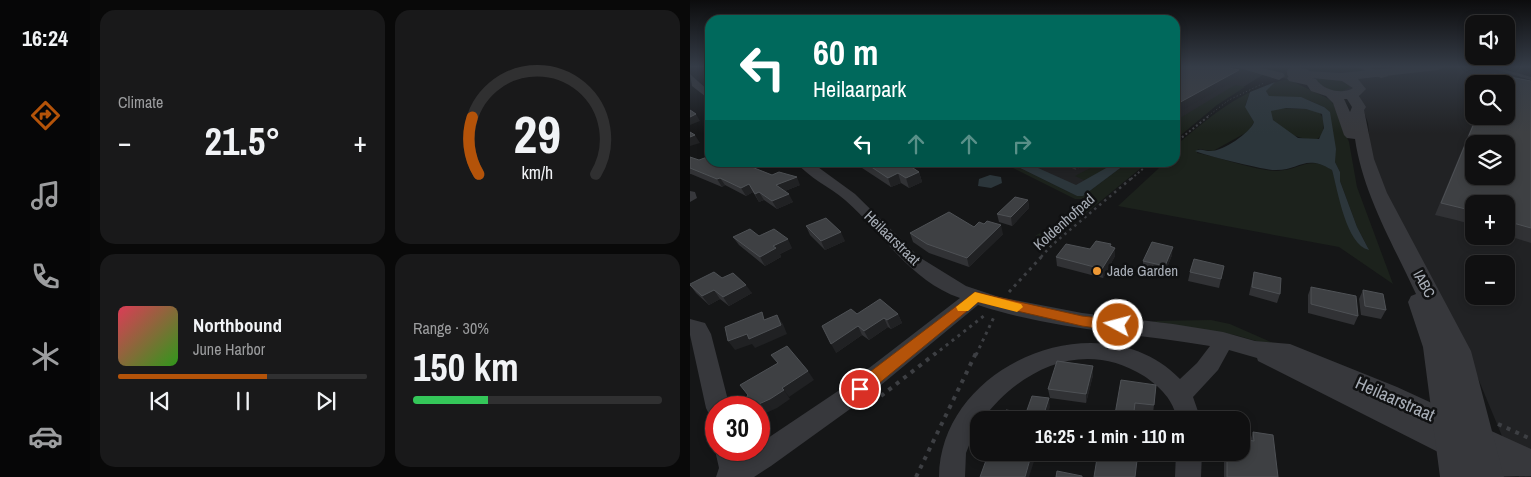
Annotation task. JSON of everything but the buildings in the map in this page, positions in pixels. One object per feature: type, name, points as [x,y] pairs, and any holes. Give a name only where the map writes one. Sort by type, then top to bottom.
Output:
[{"type":"street","points":[[1318,88],[1344,91],[1348,88]]},
{"type":"street","points":[[1340,88],[1344,91]]},
{"type":"street","name":"IABC","points":[[1344,91],[1378,193],[1457,351],[1468,454]]},
{"type":"street","name":"IABC","points":[[1344,91],[1349,124],[1369,192],[1419,300],[1437,347],[1468,454]]},
{"type":"street","name":"Heilaarstraat","points":[[809,167],[850,197],[913,261],[940,280],[975,297],[998,304],[1082,321],[1223,340],[1255,349],[1516,477]]},
{"type":"street","points":[[730,467],[785,444],[831,412],[975,297]]},
{"type":"street","points":[[690,327],[698,328],[701,334],[715,396]]},
{"type":"street","points":[[1180,394],[1208,368],[1217,356],[1223,340]]},
{"type":"street","points":[[952,477],[953,452],[972,412],[990,392],[1014,373],[1038,360],[1063,351],[1112,350],[1135,358],[1155,370],[1180,394],[1186,411]]},
{"type":"street","name":"Heilaarstraat","points":[[1468,454],[1531,463]]},
{"type":"path","points":[[1180,139],[1244,88]]},
{"type":"path","name":"Koldenhofpad","points":[[998,304],[1052,245],[1145,167]]},
{"type":"path","points":[[916,477],[993,320],[998,304]]},
{"type":"shaded area","points":[[1180,88],[1241,88],[1180,127]]},
{"type":"shaded area","points":[[1230,88],[1243,88],[1217,105],[1180,136],[1180,118]]},
{"type":"shaded area","points":[[1259,88],[1269,88],[1266,91],[1269,96],[1301,97],[1324,107],[1330,112],[1336,149],[1335,162],[1340,172],[1340,181],[1357,227],[1369,250],[1361,246],[1349,228],[1340,203],[1332,170],[1323,165],[1308,163],[1283,170],[1274,170],[1221,159],[1195,151],[1216,150],[1236,141],[1254,122],[1245,107],[1250,92]],"holes":[[[1286,108],[1306,109],[1322,114],[1324,128],[1319,139],[1298,138],[1273,120],[1271,111]]]},
{"type":"shaded area","points":[[1268,88],[1307,88],[1329,99],[1334,105],[1349,142],[1357,187],[1393,284],[1339,247],[1118,206],[1158,167],[1180,167],[1180,142],[1214,114],[1250,92],[1245,106],[1254,122],[1249,131],[1213,151],[1198,149],[1197,153],[1269,170],[1285,170],[1311,163],[1332,170],[1349,227],[1368,248],[1357,227],[1340,181],[1340,172],[1335,162],[1324,107],[1308,100],[1269,96],[1266,91]]},
{"type":"shaded area","points":[[1324,88],[1347,88],[1340,92],[1329,92]]},
{"type":"shaded area","points":[[1329,88],[1465,88],[1465,125],[1515,125],[1515,88],[1531,88],[1531,477],[1519,477],[1470,359],[1372,165],[1368,123],[1359,98],[1360,95]]},
{"type":"shaded area","points":[[1277,108],[1306,109],[1319,112],[1324,120],[1323,134],[1316,140],[1290,134],[1278,126],[1270,115],[1270,111]]},
{"type":"shaded area","points":[[1011,167],[1018,167],[1077,196],[1083,196],[1122,167],[1142,167],[1052,241],[1035,236],[1040,233],[1041,235],[1046,234],[1088,199],[1075,199]]},
{"type":"shaded area","points":[[1018,167],[1036,167],[1076,185],[1108,167],[1122,167],[1083,196],[1077,196]]},
{"type":"shaded area","points":[[1034,167],[1117,167],[1081,189]]},
{"type":"shaded area","points":[[1092,167],[1109,167],[1086,181],[1075,176]]},
{"type":"shaded area","points":[[990,175],[1001,177],[1002,183],[991,188],[978,186],[979,179]]},
{"type":"shaded area","points":[[1211,320],[1230,324],[1291,351],[1235,335],[1151,321]]},
{"type":"slow traffic","points":[[963,307],[975,297],[1017,307]]},
{"type":"place","name":"Jade Garden","points":[[1097,271]]},
{"type":"route","points":[[860,389],[975,297],[998,304],[1082,321],[1118,325]]}]
